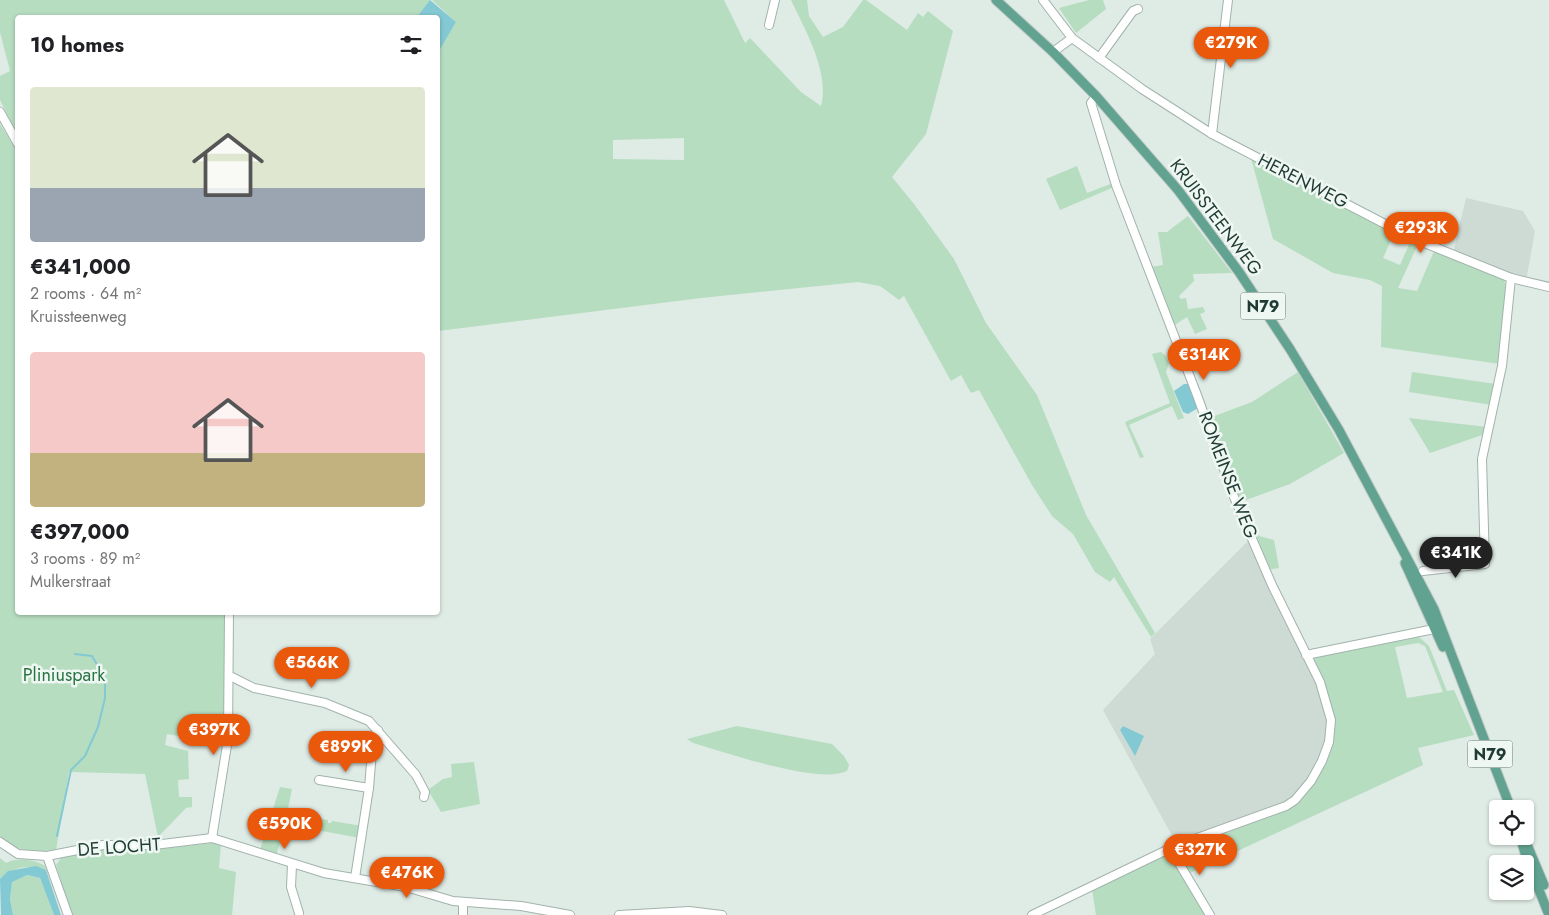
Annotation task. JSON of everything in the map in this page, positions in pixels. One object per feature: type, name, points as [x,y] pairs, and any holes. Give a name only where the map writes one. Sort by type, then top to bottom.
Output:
[{"type":"main road","name":"KRUISSTEENWEG","points":[[996,0],[1053,52],[1096,96],[1178,190],[1266,311],[1339,430],[1421,583],[1507,800]]},
{"type":"main road","points":[[1524,845],[1527,860],[1549,915]]},
{"type":"main road","points":[[1526,845],[1549,900]]},
{"type":"street","points":[[769,25],[775,0]]},
{"type":"street","name":"HERENWEG","points":[[1043,0],[1072,38],[1142,89],[1212,134],[1412,238],[1511,278],[1549,287]]},
{"type":"street","points":[[1049,9],[1050,0]]},
{"type":"street","points":[[1212,134],[1228,0]]},
{"type":"street","points":[[1099,58],[1133,11],[1138,9]]},
{"type":"street","points":[[1053,52],[1072,38]]},
{"type":"street","name":"ROMEINSE WEG","points":[[1096,96],[1091,103],[1123,204],[1197,395],[1234,498],[1306,655]]},
{"type":"street","points":[[0,112],[15,140]]},
{"type":"street","points":[[1423,572],[1485,564],[1482,459],[1502,366],[1511,278]]},
{"type":"street","points":[[229,615],[228,739],[212,838],[292,865],[406,887],[463,903],[474,901],[521,906],[570,915]]},
{"type":"street","points":[[1032,915],[1170,848],[1286,806],[1295,800],[1311,780],[1330,742],[1331,720],[1320,682],[1306,655],[1438,628]]},
{"type":"street","points":[[230,676],[254,688],[325,703],[369,722],[416,775],[425,792],[424,796]]},
{"type":"street","points":[[354,878],[369,788],[373,739],[378,730]]},
{"type":"street","points":[[319,780],[369,788]]},
{"type":"street","name":"DE LOCHT","points":[[0,842],[18,854],[47,856],[104,845],[154,845],[212,838]]},
{"type":"street","points":[[1170,848],[1210,915]]},
{"type":"street","points":[[47,856],[68,915]]},
{"type":"street","points":[[292,865],[291,887],[299,913]]},
{"type":"street","points":[[463,903],[463,915]]},
{"type":"street","points":[[619,915],[689,911],[722,915]]},
{"type":"shaded area","points":[[1466,198],[1523,211],[1535,231],[1526,281],[1453,253]]},
{"type":"shaded area","points":[[1248,541],[1316,683],[1329,726],[1326,743],[1310,778],[1288,801],[1176,843],[1103,710],[1155,654],[1150,639]]},
{"type":"green space","points":[[0,0],[430,0],[419,15],[15,15],[15,130],[0,100],[0,76],[10,71],[0,32]]},
{"type":"green space","points":[[432,0],[724,0],[745,43],[750,38],[801,92],[821,106],[823,93],[819,65],[791,0],[807,0],[809,16],[823,37],[843,27],[863,0],[866,0],[907,30],[918,13],[923,17],[928,11],[953,31],[926,134],[892,177],[954,259],[986,323],[1037,395],[1086,515],[1155,633],[1151,637],[1114,577],[1110,582],[1095,572],[1073,534],[1052,516],[1032,485],[979,390],[971,393],[961,375],[951,381],[904,296],[899,300],[880,286],[858,282],[701,298],[440,331],[440,50],[456,22]],"holes":[[[684,138],[684,160],[613,159],[613,140]]]},
{"type":"green space","points":[[1089,0],[1103,0],[1106,9],[1076,33],[1059,8]]},
{"type":"green space","name":"Pliniuspark","points":[[0,124],[15,148],[15,615],[225,615],[224,744],[190,742],[190,738],[167,734],[165,745],[188,751],[189,779],[178,780],[179,797],[192,797],[192,807],[186,808],[158,837],[145,774],[69,772],[56,850],[20,849],[0,839]]},
{"type":"green space","points":[[1251,158],[1407,238],[1405,242],[1393,236],[1383,258],[1400,265],[1411,240],[1418,244],[1398,288],[1417,291],[1434,251],[1504,280],[1506,286],[1500,364],[1381,347],[1382,286],[1370,280],[1333,273],[1273,239]]},
{"type":"green space","points":[[1077,166],[1087,193],[1113,183],[1114,187],[1060,210],[1046,179]]},
{"type":"green space","points":[[1188,216],[1232,273],[1193,274],[1194,281],[1179,296],[1181,299],[1186,298],[1188,309],[1203,307],[1205,312],[1200,314],[1207,329],[1195,334],[1187,317],[1173,326],[1150,267],[1163,265],[1158,232],[1167,232]]},
{"type":"green space","points":[[1161,352],[1166,356],[1169,363],[1166,372],[1184,418],[1178,420],[1172,406],[1129,425],[1144,457],[1140,458],[1125,422],[1170,403],[1152,354]]},
{"type":"green space","points":[[1298,372],[1344,453],[1290,484],[1238,503],[1209,418],[1252,402]]},
{"type":"green space","points":[[1412,372],[1496,384],[1492,405],[1409,392]]},
{"type":"green space","points":[[1409,418],[1487,427],[1485,434],[1430,453]]},
{"type":"green space","points":[[1256,525],[1259,536],[1274,540],[1279,568],[1267,570],[1248,526]]},
{"type":"green space","points":[[1419,637],[1429,646],[1447,691],[1454,690],[1474,735],[1418,748],[1423,765],[1188,874],[1178,856],[1179,848],[1291,805],[1332,745],[1333,721],[1329,700],[1312,658]],"holes":[[[1418,643],[1425,646],[1443,692],[1407,698],[1395,647]]]},
{"type":"green space","points":[[737,726],[832,744],[844,756],[849,765],[847,771],[834,774],[816,774],[794,771],[693,743],[687,739]]},
{"type":"green space","points":[[474,762],[480,804],[441,812],[428,790],[443,779],[452,777],[451,764]]},
{"type":"green space","points":[[280,787],[292,789],[276,856],[260,850]]},
{"type":"green space","points":[[312,818],[328,820],[328,823],[332,821],[362,826],[360,838],[311,829]]},
{"type":"green space","points":[[212,843],[221,844],[219,868],[236,872],[232,915],[72,915],[56,865],[61,858],[94,850],[151,850]]},
{"type":"green space","points":[[1166,854],[1171,855],[1206,915],[1096,915],[1092,889]]},
{"type":"green space","points":[[0,858],[6,863],[15,860],[26,860],[45,866],[62,915],[46,870],[34,867],[15,869],[0,879]]},
{"type":"green space","points":[[27,875],[40,878],[54,915],[13,915],[10,899],[12,881]]},
{"type":"water","points":[[430,0],[456,22],[440,50],[440,15],[419,15]]},
{"type":"water","points":[[1184,384],[1189,384],[1198,408],[1188,414],[1183,412],[1174,391]]},
{"type":"water","points":[[1123,726],[1144,736],[1135,756],[1120,730]]},
{"type":"water","points":[[36,866],[46,870],[61,915],[54,915],[40,878],[27,875],[12,882],[10,899],[13,915],[1,915],[0,879],[8,871]]},
{"type":"waterway","points":[[57,836],[71,770],[85,756],[98,727],[105,698],[105,678],[92,656],[75,654]]}]
